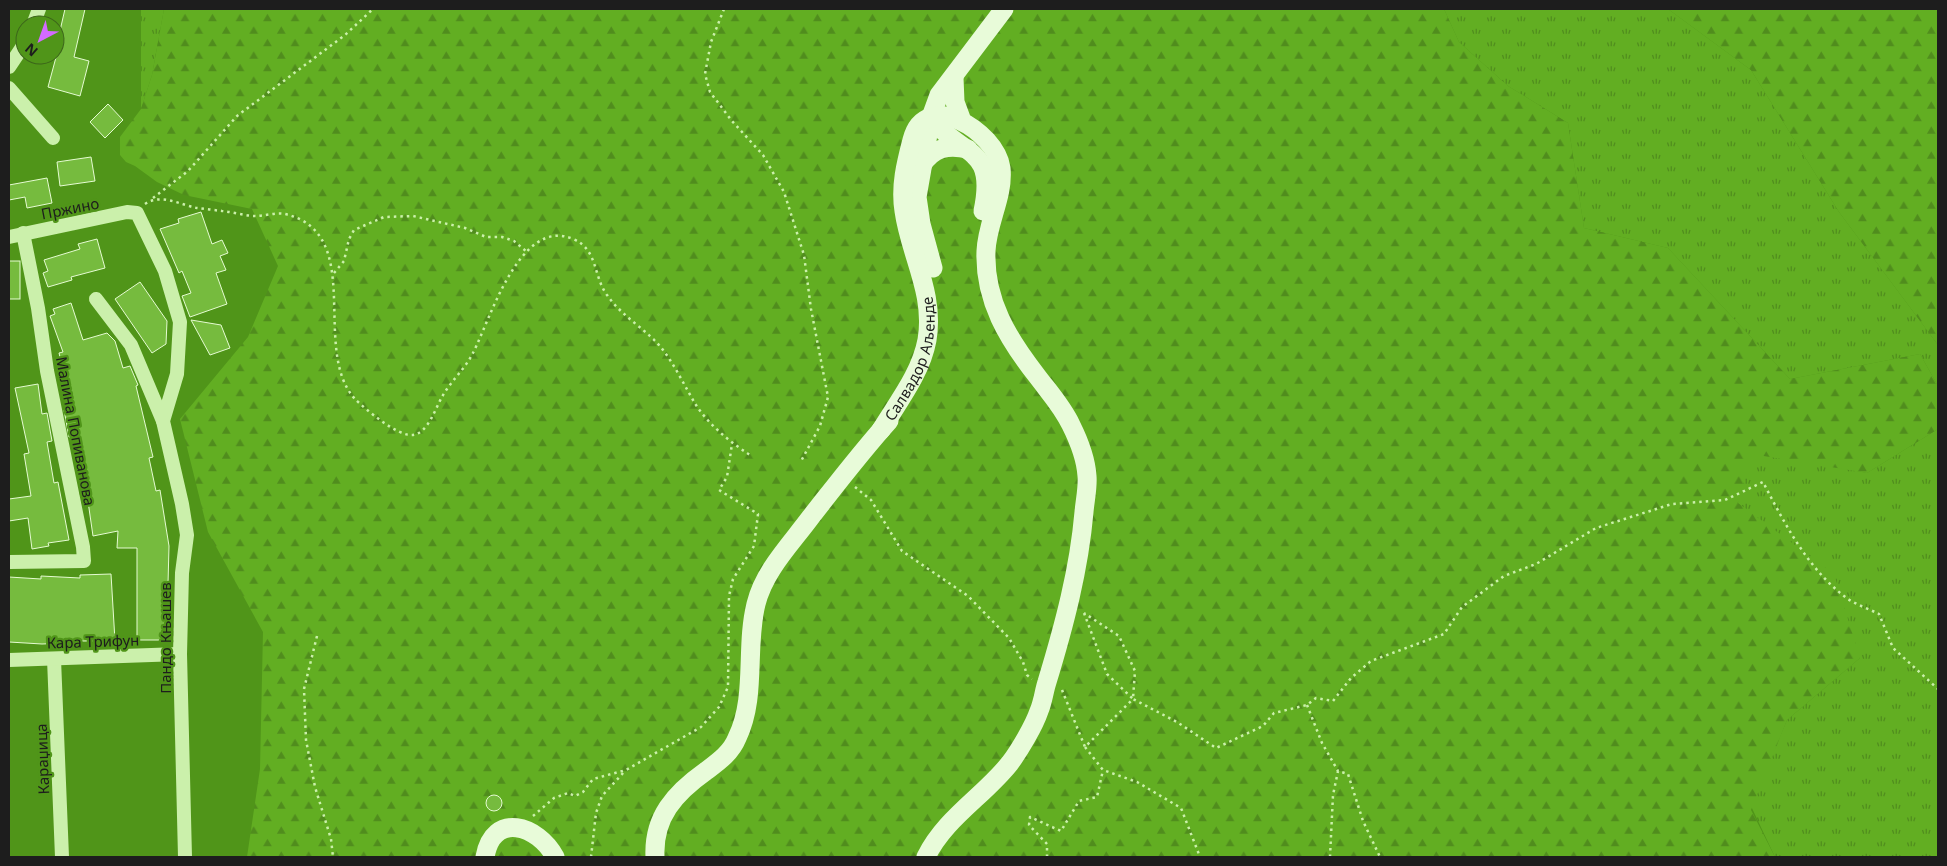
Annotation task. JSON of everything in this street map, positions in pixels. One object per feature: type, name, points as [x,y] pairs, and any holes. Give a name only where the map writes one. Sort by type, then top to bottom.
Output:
[{"type":"street","points":[[931,117],[939,95],[954,78],[1004,9]]},
{"type":"street","points":[[954,78],[955,102],[962,121]]},
{"type":"street","points":[[9,88],[53,138]]},
{"type":"street","points":[[926,857],[945,827],[1010,763],[1039,711],[1058,646],[1082,542],[1087,475],[1075,433],[1063,408],[1006,333],[994,306],[988,283],[986,255],[987,237],[998,195],[1001,168],[990,143],[975,129],[962,121],[943,116],[931,117]]},
{"type":"street","points":[[931,117],[938,127],[980,159],[985,176],[987,195],[977,254],[980,286],[987,313],[1012,356],[1075,433]]},
{"type":"street","name":"Салвадор Аљенде","points":[[655,857],[657,831],[667,807],[688,784],[728,752],[743,724],[747,701],[752,620],[756,602],[768,574],[845,474],[921,381],[935,345],[938,328],[937,281],[917,207],[922,165],[931,117]]},
{"type":"street","name":"Салвадор Аљенде","points":[[881,430],[911,381],[926,343],[928,326],[927,295],[908,230],[902,191],[903,177],[914,133],[919,126],[931,117]]},
{"type":"street","points":[[922,165],[928,156],[943,148],[952,146],[968,149]]},
{"type":"street","name":"Пржино","points":[[9,237],[128,212],[137,213]]},
{"type":"street","name":"Пандо Књашев","points":[[137,213],[165,271],[180,322],[177,374],[163,421]]},
{"type":"street","name":"Малина Попиванова","points":[[9,562],[84,561],[83,547],[47,371],[38,308],[23,233]]},
{"type":"street","name":"Пандо Књашев","points":[[96,299],[131,345],[163,421],[182,504],[186,535],[182,573],[180,654],[185,857]]},
{"type":"street","name":"Кара Трифун","points":[[9,660],[180,654]]},
{"type":"street","name":"Караџица","points":[[54,659],[62,857]]},
{"type":"street","points":[[485,857],[487,847],[500,831],[510,826],[520,827],[541,838],[555,857]]},
{"type":"path","points":[[137,213],[188,171],[237,116],[345,35],[373,9]]},
{"type":"path","points":[[724,9],[711,42],[705,74],[710,92],[732,121],[763,155],[784,192],[804,255],[811,309],[828,397],[820,426],[800,463]]},
{"type":"path","points":[[152,199],[174,201],[196,208],[255,216],[285,214],[302,221],[315,231],[327,250],[334,273],[334,347],[346,387],[375,417],[406,434],[413,435],[422,431],[443,394],[472,355],[504,284],[533,243],[560,235],[573,239],[586,247],[595,262],[598,281],[607,296],[628,319],[663,349],[697,406],[732,444],[750,455]]},
{"type":"path","points":[[334,273],[344,261],[349,239],[354,230],[384,217],[413,216],[465,228],[486,237],[514,241],[527,252]]},
{"type":"path","points":[[520,827],[554,798],[568,793],[575,796],[584,792],[593,779],[626,770],[701,727],[719,707],[728,687],[729,596],[733,579],[754,546],[758,514],[719,490],[727,477],[732,444]]},
{"type":"path","points":[[845,474],[871,500],[902,550],[968,596],[1009,638],[1023,662],[1026,675],[1045,686],[1061,688],[1086,747],[1103,770],[1137,782],[1181,808],[1200,857]]},
{"type":"path","points":[[1083,604],[1084,613],[1107,674],[1133,698],[1177,722],[1216,748],[1263,726],[1274,713],[1307,705],[1316,698],[1333,701],[1351,678],[1371,661],[1444,634],[1462,607],[1504,576],[1536,564],[1596,528],[1672,504],[1726,500],[1763,482],[1791,536],[1820,573],[1848,599],[1879,614],[1893,648],[1938,689]]},
{"type":"path","points":[[1084,613],[1119,636],[1135,671],[1133,698],[1086,747]]},
{"type":"path","points":[[317,636],[304,690],[306,740],[315,786],[331,840],[332,857]]},
{"type":"path","points":[[1307,705],[1322,743],[1338,771],[1333,795],[1330,857]]},
{"type":"path","points":[[591,857],[596,813],[602,796],[626,770]]},
{"type":"path","points":[[1047,857],[1047,844],[1029,825],[1030,817],[1060,831],[1079,801],[1097,796],[1103,770]]},
{"type":"path","points":[[1338,771],[1348,774],[1363,821],[1380,857]]},
{"type":"green space","points":[[141,9],[164,9],[152,75],[141,109]]},
{"type":"green space","points":[[164,9],[1444,9],[1459,42],[1508,86],[1568,123],[1584,228],[1668,248],[1790,379],[1920,354],[1938,386],[1938,429],[1867,473],[1752,454],[1738,503],[1834,574],[1860,658],[1787,720],[1751,810],[1775,857],[247,857],[260,769],[263,632],[208,532],[180,419],[248,337],[278,266],[252,209],[184,195],[157,182],[135,166],[126,162],[120,155],[120,137],[141,109],[152,75]]},
{"type":"green space","points":[[1444,9],[1668,9],[1751,70],[1839,212],[1938,345],[1938,386],[1920,354],[1790,379],[1668,248],[1584,228],[1568,123],[1508,86],[1459,42]]},
{"type":"green space","points":[[1668,9],[1938,9],[1938,345],[1839,212],[1751,70]]},
{"type":"green space","points":[[1938,429],[1938,857],[1775,857],[1751,806],[1787,720],[1860,658],[1737,503],[1742,449],[1867,473]]},
{"type":"building","points":[[65,9],[85,9],[74,57],[89,61],[80,96],[48,87],[54,65],[65,65]]},
{"type":"building","points":[[108,104],[123,120],[105,138],[90,122]]},
{"type":"building","points":[[91,157],[95,181],[60,186],[57,162]]},
{"type":"building","points":[[47,178],[52,203],[27,208],[25,197],[9,200],[9,185]]},
{"type":"building","points":[[201,212],[212,244],[222,240],[228,253],[220,256],[226,270],[216,273],[227,304],[190,317],[182,296],[191,293],[182,271],[179,273],[160,229],[179,223],[178,219]]},
{"type":"building","points":[[97,239],[105,268],[71,277],[72,280],[48,287],[43,273],[48,271],[44,260],[80,249],[78,244]]},
{"type":"building","points":[[9,261],[20,261],[20,299],[9,299]]},
{"type":"building","points":[[140,282],[167,321],[166,344],[152,353],[115,299]]},
{"type":"building","points":[[71,303],[83,340],[107,333],[115,341],[123,368],[130,366],[138,385],[136,386],[153,457],[149,458],[156,491],[160,490],[169,546],[168,584],[172,584],[171,604],[167,604],[167,640],[137,640],[137,548],[117,548],[118,531],[93,536],[82,460],[80,460],[75,436],[69,437],[64,410],[72,406],[59,353],[63,352],[50,316],[55,314],[53,309]]},
{"type":"building","points":[[191,320],[221,325],[230,348],[210,355]]},
{"type":"building","points":[[38,384],[42,414],[47,413],[52,441],[47,442],[54,483],[58,482],[69,540],[48,543],[49,546],[32,549],[28,518],[9,521],[9,499],[31,496],[24,454],[29,453],[15,388]]},
{"type":"building","points":[[111,574],[115,641],[67,641],[67,643],[42,644],[9,642],[9,577],[41,579],[41,576],[80,578],[80,575]]},
{"type":"building","points":[[494,795],[502,803],[494,811],[486,803]]}]
